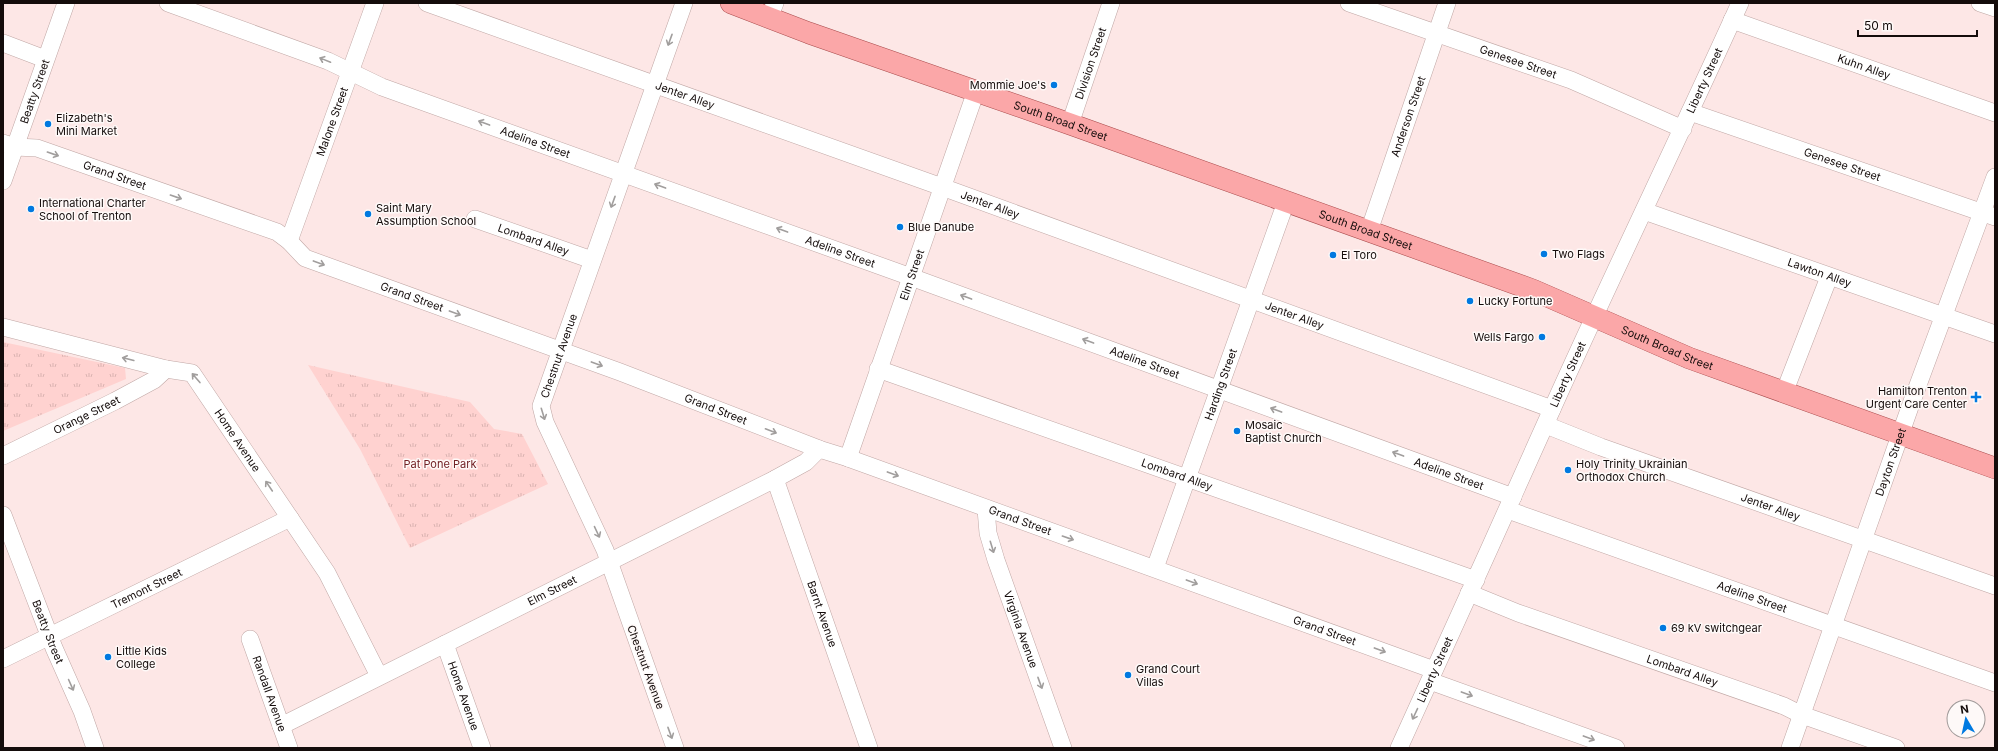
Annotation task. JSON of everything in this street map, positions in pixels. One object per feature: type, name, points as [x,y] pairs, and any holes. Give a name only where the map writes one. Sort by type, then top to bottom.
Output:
[{"type":"main road","name":"South Broad Street","points":[[731,3],[772,10],[976,91],[1534,290],[1690,358],[1995,468]]},
{"type":"street","name":"Beatty Street","points":[[3,181],[9,145],[45,59],[66,3]]},
{"type":"street","name":"Adeline Street","points":[[168,3],[328,61],[382,87],[1219,389],[1511,503],[1834,625],[1995,683]]},
{"type":"street","name":"Malone Street","points":[[289,240],[375,3]]},
{"type":"street","name":"Jenter Alley","points":[[427,3],[942,187],[1552,409]]},
{"type":"street","name":"Chestnut Avenue","points":[[675,748],[609,562],[541,412],[541,406],[684,3]]},
{"type":"street","name":"Division Street","points":[[1070,124],[1111,3]]},
{"type":"street","name":"Genesee Street","points":[[1349,3],[1571,80],[1683,129]]},
{"type":"street","name":"Anderson Street","points":[[1369,231],[1448,3]]},
{"type":"street","name":"Liberty Street","points":[[1399,748],[1511,503],[1552,409],[1683,129],[1740,3]]},
{"type":"street","points":[[1980,3],[1995,8]]},
{"type":"street","name":"Kuhn Alley","points":[[1732,20],[1995,113]]},
{"type":"street","points":[[3,43],[45,59]]},
{"type":"street","name":"Elm Street","points":[[848,458],[976,91]]},
{"type":"street","name":"Genesee Street","points":[[1690,112],[1988,215]]},
{"type":"street","name":"Grand Street","points":[[9,145],[37,148],[277,232],[289,240],[305,258],[560,351],[819,449],[1155,568],[1616,748]]},
{"type":"street","name":"Dayton Street","points":[[1790,748],[1900,435],[1944,316],[1988,215],[1995,177]]},
{"type":"street","name":"Harding Street","points":[[1155,568],[1286,202]]},
{"type":"street","name":"Lawton Alley","points":[[1644,210],[1829,277],[1995,334]]},
{"type":"street","name":"Lombard Alley","points":[[474,219],[592,260]]},
{"type":"street","points":[[1784,393],[1829,277]]},
{"type":"street","name":"Home Avenue","points":[[3,327],[166,368],[192,373],[335,587],[379,676]]},
{"type":"street","name":"Orange Street","points":[[3,456],[115,401],[154,380],[166,368]]},
{"type":"street","name":"Lombard Alley","points":[[878,369],[1186,479],[1472,587],[1518,613],[1784,706],[1802,715],[1896,748]]},
{"type":"street","name":"Jenter Alley","points":[[1546,425],[1601,447],[1995,586]]},
{"type":"street","name":"Elm Street","points":[[281,726],[775,480],[806,462],[819,449]]},
{"type":"street","name":"Barnt Avenue","points":[[775,480],[869,748]]},
{"type":"street","name":"Virginia Avenue","points":[[986,509],[988,533],[996,560],[1063,748]]},
{"type":"street","name":"Beatty Street","points":[[3,515],[50,636],[82,711],[95,748]]},
{"type":"street","name":"Tremont Street","points":[[3,659],[290,518]]},
{"type":"street","name":"Randall Avenue","points":[[250,639],[289,748]]},
{"type":"street","name":"Home Avenue","points":[[445,644],[482,748]]},
{"type":"green space","points":[[3,342],[125,368],[126,379],[3,431]]},
{"type":"green space","name":"Pat Pone Park","points":[[308,365],[470,402],[494,429],[522,434],[548,484],[410,548],[360,449]]},
{"type":"place","name":"Mommie Joe's","points":[[1054,85]]},
{"type":"place","name":"Elizabeth's Mini Market","points":[[48,124]]},
{"type":"place","name":"International Charter School of Trenton","points":[[31,209]]},
{"type":"place","name":"Saint Mary Assumption School","points":[[368,214]]},
{"type":"place","name":"Blue Danube","points":[[900,227]]},
{"type":"place","name":"Two Flags","points":[[1544,254]]},
{"type":"place","name":"El Toro","points":[[1333,255]]},
{"type":"place","name":"Lucky Fortune","points":[[1470,301]]},
{"type":"place","name":"Wells Fargo","points":[[1542,337]]},
{"type":"place","name":"Hamilton Trenton Urgent Care Center","points":[[1976,397]]},
{"type":"place","name":"Mosaic Baptist Church","points":[[1237,431]]},
{"type":"place","name":"Holy Trinity Ukrainian Orthodox Church","points":[[1568,470]]},
{"type":"place","name":"69 kV switchgear","points":[[1663,628]]},
{"type":"place","name":"Little Kids College","points":[[108,657]]},
{"type":"place","name":"Grand Court Villas","points":[[1128,675]]}]
